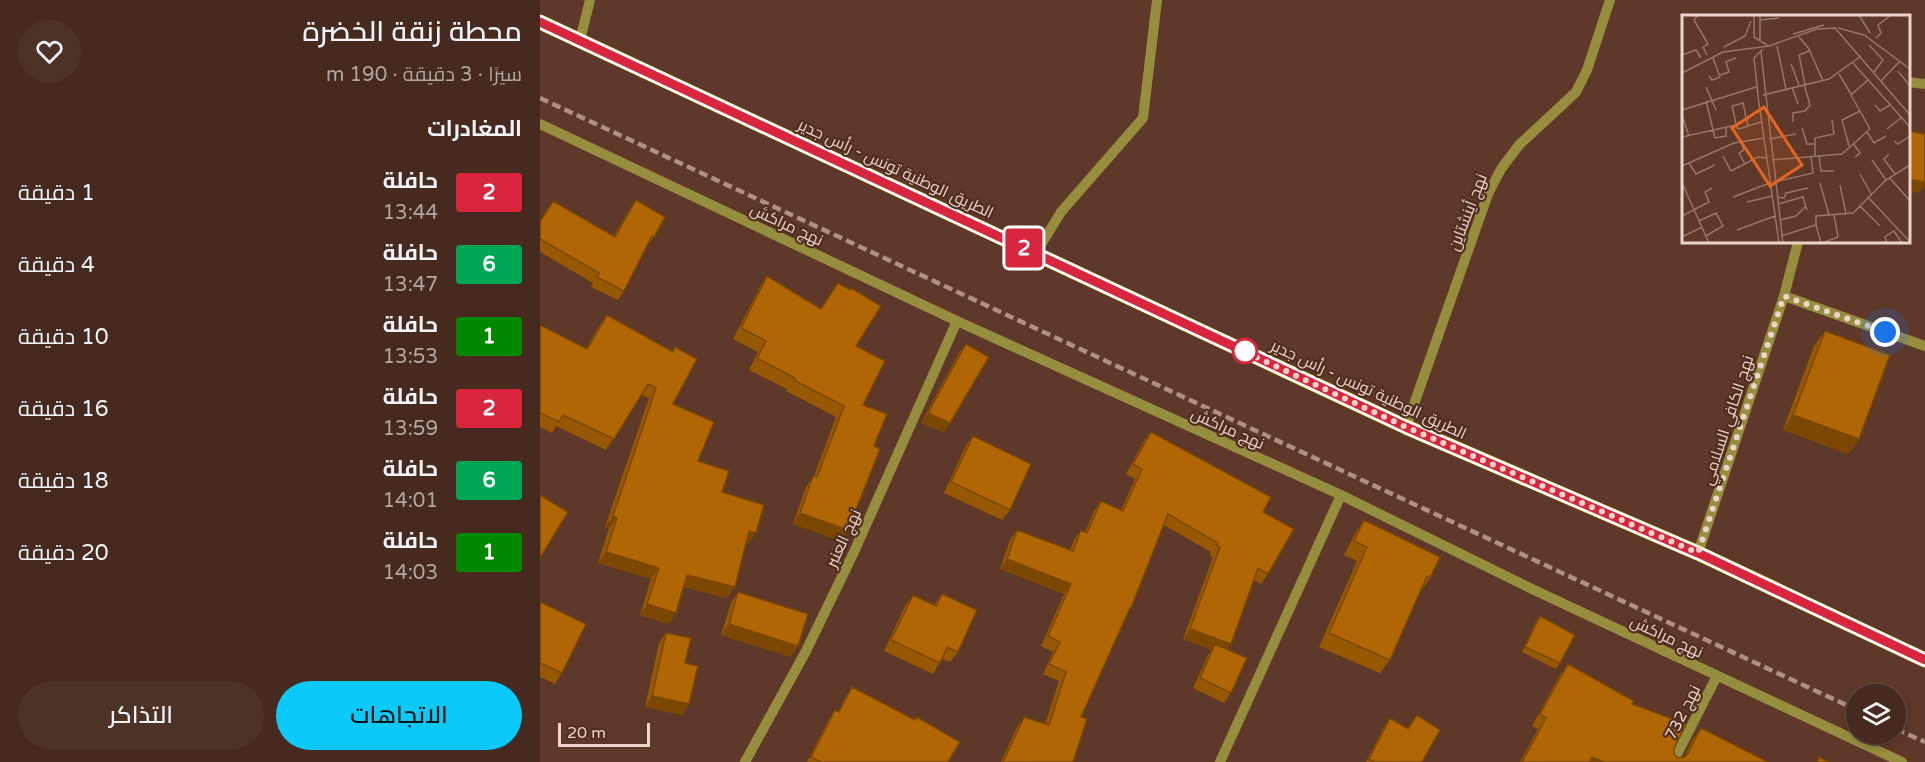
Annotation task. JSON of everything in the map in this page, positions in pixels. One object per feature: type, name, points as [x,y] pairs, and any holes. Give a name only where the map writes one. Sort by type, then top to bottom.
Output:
[{"type":"main road","name":"الطريق الوطنية تونس - رأس جدير","points":[[540,22],[1406,427],[1698,553],[1925,660]]},
{"type":"street","points":[[580,40],[590,0]]},
{"type":"street","points":[[1036,253],[1061,212],[1143,118],[1157,0]]},
{"type":"street","name":"نهج أينشتاين","points":[[1406,427],[1488,194],[1501,169],[1519,146],[1576,92],[1587,70],[1610,0]]},
{"type":"street","points":[[1910,82],[1925,84]]},
{"type":"street","name":"نهج مراكش","points":[[540,124],[957,321],[1341,495],[1532,589],[1902,762]]},
{"type":"street","name":"نهج الكافي السلامي","points":[[1698,553],[1784,296],[1798,243]]},
{"type":"street","points":[[1784,296],[1925,346]]},
{"type":"street","name":"نهج العنبر","points":[[745,762],[806,651],[854,552],[957,321]]},
{"type":"street","points":[[1220,762],[1341,495]]},
{"type":"street","name":"نهج 732","points":[[1673,762],[1717,676]]},
{"type":"building","points":[[1910,131],[1925,134],[1925,182],[1910,179]]},
{"type":"building","points":[[636,200],[665,217],[654,237],[652,236],[624,291],[597,277],[599,273],[540,239],[540,222],[553,201],[615,237]]},
{"type":"building","points":[[767,276],[821,309],[838,283],[881,306],[856,346],[885,361],[863,405],[887,414],[874,446],[880,449],[848,530],[800,513],[813,476],[817,477],[844,406],[757,358],[766,341],[741,328]]},
{"type":"building","points":[[607,315],[673,352],[675,347],[697,359],[673,404],[714,422],[698,461],[729,471],[722,492],[764,505],[756,533],[749,531],[735,587],[687,575],[676,613],[647,604],[659,568],[606,552],[617,518],[613,516],[656,388],[648,384],[614,439],[563,415],[559,422],[540,413],[540,325],[587,349]]},
{"type":"building","points":[[1825,331],[1890,355],[1859,439],[1793,415]]},
{"type":"building","points":[[966,344],[989,357],[950,423],[928,413]]},
{"type":"building","points":[[1151,432],[1271,497],[1263,512],[1294,529],[1268,574],[1258,568],[1231,644],[1190,629],[1220,547],[1217,546],[1218,543],[1168,514],[1131,608],[1081,717],[1087,719],[1073,762],[1003,762],[1024,717],[1049,725],[1066,672],[1049,664],[1060,642],[1048,636],[1071,584],[1007,559],[1017,530],[1073,551],[1081,530],[1087,533],[1101,501],[1123,511],[1142,469],[1133,464]]},
{"type":"building","points":[[973,436],[1031,464],[1010,510],[951,482]]},
{"type":"building","points":[[540,495],[568,512],[540,558]]},
{"type":"building","points":[[1364,520],[1440,557],[1430,578],[1427,576],[1390,660],[1329,633],[1367,547],[1354,541]]},
{"type":"building","points":[[738,592],[808,614],[798,646],[729,624]]},
{"type":"building","points":[[942,594],[977,610],[958,652],[947,647],[940,663],[891,640],[913,595],[936,606]]},
{"type":"building","points":[[540,602],[586,624],[562,673],[540,663]]},
{"type":"building","points":[[1540,616],[1575,635],[1560,663],[1525,647]]},
{"type":"building","points":[[666,633],[691,638],[685,663],[698,666],[689,704],[652,696]]},
{"type":"building","points":[[1215,644],[1247,658],[1231,693],[1200,678]]},
{"type":"building","points":[[1568,664],[1634,701],[1632,704],[1686,724],[1674,748],[1674,754],[1678,758],[1687,755],[1701,728],[1768,762],[1604,762],[1592,757],[1590,762],[1522,762],[1546,718],[1540,714]]},
{"type":"building","points":[[852,687],[915,720],[917,717],[960,742],[948,762],[821,762],[811,757],[835,710],[839,712]]},
{"type":"building","points":[[1417,715],[1440,730],[1422,762],[1375,762],[1369,759],[1390,718],[1408,729]]},
{"type":"building","points":[[1819,757],[1829,762],[1817,762]]},
{"type":"railway","points":[[540,98],[1846,705]]},
{"type":"railway","points":[[1906,733],[1925,742]]},
{"type":"bus line","name":"2","points":[[540,22],[1406,427],[1698,553],[1925,660]]},
{"type":"route","points":[[1245,351],[1241,350],[1406,427],[1698,553],[1784,296],[1885,332]]}]
